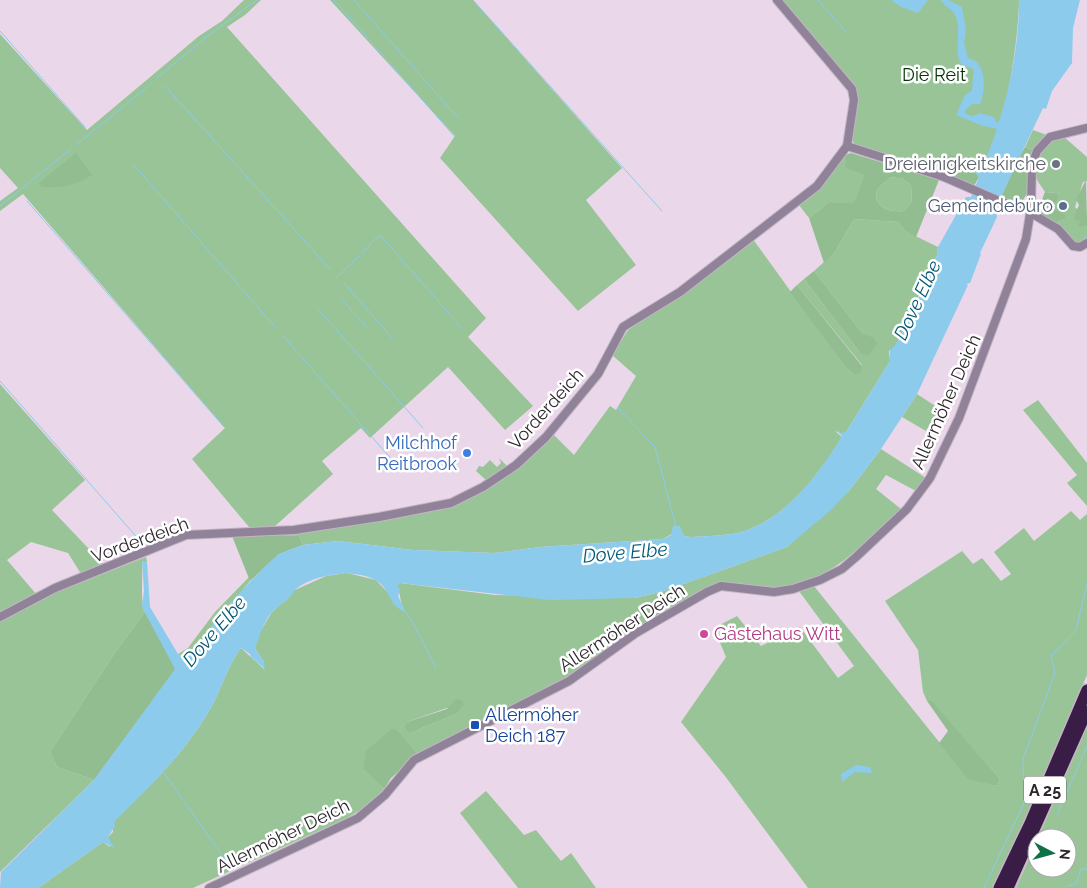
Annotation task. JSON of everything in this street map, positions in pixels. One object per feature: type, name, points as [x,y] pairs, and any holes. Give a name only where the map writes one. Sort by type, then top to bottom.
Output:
[{"type":"highway","name":"A 25","points":[[999,888],[1031,821],[1087,690]]},
{"type":"highway","name":"A 25","points":[[1008,888],[1087,712]]},
{"type":"street","name":"Vorderdeich","points":[[0,617],[55,588],[186,535],[294,530],[353,522],[443,505],[483,487],[516,465],[546,437],[598,374],[624,327],[680,292],[778,215],[804,198],[820,183],[847,146],[854,100],[852,89],[777,0]]},
{"type":"street","name":"Allermöher Deich","points":[[209,888],[358,818],[385,795],[414,760],[569,681],[636,632],[707,592],[721,586],[774,592],[793,589],[820,580],[842,569],[856,557],[907,509],[930,478],[948,444],[1019,262],[1026,239],[1031,210],[1032,165],[1043,143],[1056,134],[1087,128]]},
{"type":"street","points":[[847,146],[1031,210],[1058,229],[1073,246],[1080,247],[1087,243]]},
{"type":"green space","points":[[244,0],[261,0],[245,15],[227,27],[486,318],[468,337],[533,406],[505,430],[448,367],[370,438],[361,428],[322,461],[333,474],[274,527],[319,525],[453,499],[487,481],[476,471],[479,466],[483,467],[490,460],[497,467],[501,463],[499,458],[509,468],[522,464],[554,435],[574,455],[610,406],[616,410],[636,376],[612,355],[628,330],[691,287],[750,235],[846,368],[855,375],[862,365],[797,285],[804,279],[861,354],[863,334],[814,271],[835,252],[854,219],[898,222],[905,231],[938,247],[937,255],[896,346],[889,351],[890,361],[846,432],[843,434],[835,431],[842,437],[812,480],[787,506],[773,517],[757,526],[733,534],[684,536],[679,526],[673,526],[673,533],[663,539],[540,547],[494,553],[413,550],[338,541],[303,545],[299,536],[279,535],[273,527],[249,527],[192,459],[225,428],[23,194],[0,211],[0,201],[18,188],[0,168],[0,34],[87,130],[199,36],[222,21]]},
{"type":"green space","points":[[330,0],[473,0],[622,168],[586,200],[636,265],[578,311],[440,158],[455,136]]},
{"type":"green space","name":"Die Reit","points":[[780,0],[1019,0],[1009,88],[996,136],[988,155],[979,167],[920,163],[947,174],[856,147],[851,137],[854,88],[814,37]]},
{"type":"green space","points":[[1033,130],[1047,135],[1034,151],[1025,147]]},
{"type":"green space","points":[[1064,137],[1087,157],[1087,181],[1083,182],[1075,207],[1078,218],[1087,214],[1087,240],[1078,245],[1052,223],[1057,193],[1045,192],[1038,182],[1035,168],[1042,150],[1052,142]]},
{"type":"green space","points":[[1025,147],[1034,151],[1028,192],[1023,200],[1015,202],[1001,197]]},
{"type":"green space","points":[[76,153],[92,175],[68,185],[42,187],[39,183]]},
{"type":"green space","points":[[851,153],[939,180],[916,237],[905,231],[898,222],[854,219],[835,252],[824,263],[809,218],[828,203],[852,203],[865,175],[846,168],[845,155]],"holes":[[[891,177],[903,179],[911,185],[912,201],[904,211],[891,211],[884,208],[876,199],[877,189]]]},
{"type":"green space","points":[[945,154],[969,159],[968,163],[956,159],[954,164],[976,173],[979,177],[974,186],[919,164],[921,161]]},
{"type":"green space","points":[[845,155],[866,175],[854,200],[852,203],[828,203],[809,218],[799,205]]},
{"type":"green space","points":[[891,177],[903,179],[911,185],[912,201],[904,211],[888,210],[881,206],[876,199],[877,189]]},
{"type":"green space","points":[[1086,180],[1087,225],[1080,227],[1078,225],[1080,220],[1076,221],[1074,216],[1079,205],[1076,199]]},
{"type":"green space","points":[[1045,192],[1057,193],[1058,198],[1053,208],[1065,215],[1065,218],[1052,223],[1037,212]]},
{"type":"green space","points":[[814,271],[863,334],[874,338],[877,344],[868,356],[861,354],[804,279]]},
{"type":"green space","points":[[797,285],[862,366],[861,372],[855,375],[846,368],[790,292]]},
{"type":"green space","points":[[0,384],[85,480],[52,510],[106,567],[83,577],[68,553],[31,542],[7,560],[37,595],[0,616]]},
{"type":"green space","points":[[917,394],[940,409],[926,431],[902,417]]},
{"type":"green space","points":[[1038,400],[1087,463],[1087,506],[1067,483],[1077,475],[1023,410]]},
{"type":"green space","points":[[881,449],[926,478],[916,491],[886,475],[876,489],[901,509],[843,561],[811,580],[773,589],[728,583],[713,586],[646,622],[566,679],[530,699],[455,734],[418,754],[398,730],[363,767],[384,789],[367,806],[347,818],[193,888],[38,888],[103,842],[110,847],[108,837],[113,832],[113,822],[163,772],[186,745],[211,708],[231,664],[241,648],[264,669],[264,662],[255,648],[260,632],[272,612],[295,590],[326,576],[347,573],[376,580],[389,594],[394,604],[404,611],[397,585],[400,583],[495,595],[635,598],[664,591],[787,547],[849,491]],"holes":[[[447,708],[456,714],[415,731],[407,722]]]},
{"type":"green space","points":[[1071,511],[1080,520],[1087,514],[1087,675],[1036,797],[993,888],[808,888],[725,776],[681,722],[726,657],[714,628],[737,616],[761,646],[800,627],[838,678],[854,666],[799,591],[814,586],[968,778],[996,786],[1000,779],[931,701],[927,701],[923,692],[918,650],[885,601],[962,551],[973,564],[982,558],[1001,581],[1011,574],[994,552],[1024,528],[1034,541]]},
{"type":"green space","points":[[232,536],[299,536],[303,545],[279,554],[250,581]]},
{"type":"green space","points":[[146,557],[147,561],[142,562],[142,595],[145,612],[114,654],[50,752],[57,767],[94,780],[0,872],[0,621],[39,599]]},
{"type":"green space","points":[[249,577],[250,581],[188,656],[184,657],[178,654],[188,648],[215,612]]},
{"type":"green space","points":[[145,612],[176,669],[94,780],[57,767],[50,752],[114,654]]},
{"type":"green space","points":[[456,699],[461,700],[464,704],[456,714],[415,731],[409,732],[405,728],[407,722],[447,709]]},
{"type":"green space","points":[[931,700],[1000,779],[996,786],[968,779],[939,743],[948,731],[927,701]]},
{"type":"green space","points":[[1087,726],[1087,888],[1016,888],[1027,863],[1027,878],[1077,878],[1077,828],[1042,828]]},
{"type":"green space","points":[[392,729],[398,730],[418,754],[391,778],[384,789],[363,768],[366,751]]},
{"type":"green space","points":[[486,791],[524,835],[536,830],[561,861],[571,853],[596,888],[518,888],[460,813]]},
{"type":"water","points":[[891,0],[928,0],[918,13],[901,7]]},
{"type":"water","name":"Dove Elbe","points":[[941,0],[948,0],[962,7],[966,30],[964,43],[968,58],[979,65],[982,70],[984,84],[982,98],[980,104],[973,104],[966,109],[965,113],[968,115],[973,116],[980,113],[994,117],[996,122],[999,122],[1014,62],[1018,32],[1019,0],[1080,0],[1073,28],[1072,63],[1052,91],[1046,109],[1043,108],[996,207],[997,217],[980,253],[970,283],[966,284],[968,285],[917,394],[881,449],[849,491],[831,510],[787,547],[664,591],[635,598],[549,600],[400,583],[397,585],[400,589],[398,596],[405,611],[396,606],[381,584],[368,577],[336,574],[324,576],[304,584],[273,611],[264,625],[255,648],[264,662],[265,669],[241,648],[231,664],[211,708],[186,745],[163,772],[114,822],[115,826],[108,837],[114,848],[103,842],[38,888],[0,888],[1,872],[94,780],[175,669],[142,607],[144,591],[142,561],[147,561],[150,607],[178,654],[184,657],[188,656],[232,601],[264,567],[279,554],[303,545],[338,541],[413,550],[494,553],[540,547],[663,539],[671,535],[673,526],[679,526],[684,536],[722,535],[741,532],[757,526],[787,506],[812,480],[823,465],[842,436],[835,429],[842,433],[846,432],[890,361],[890,350],[901,336],[915,307],[937,255],[938,247],[966,197],[971,197],[979,177],[976,173],[954,164],[954,161],[956,159],[979,166],[988,154],[997,129],[980,125],[956,115],[965,95],[972,91],[973,69],[961,64],[959,60],[956,17]]},
{"type":"water","points":[[856,765],[870,767],[872,773],[855,772],[842,782],[841,774]]},
{"type":"waterway","points":[[157,78],[205,38],[257,0]]},
{"type":"waterway","points":[[334,0],[455,137]]},
{"type":"waterway","points":[[354,0],[458,118]]},
{"type":"waterway","points":[[473,0],[662,211]]},
{"type":"waterway","points":[[818,0],[846,32]]},
{"type":"waterway","points":[[0,31],[85,127]]},
{"type":"waterway","points":[[76,145],[152,83]]},
{"type":"waterway","points":[[164,85],[331,270]]},
{"type":"waterway","points":[[0,206],[71,149]]},
{"type":"waterway","points":[[133,164],[275,327]]},
{"type":"waterway","points":[[27,201],[224,427]]},
{"type":"waterway","points":[[362,253],[375,239],[381,236],[461,327]]},
{"type":"waterway","points":[[1083,239],[1087,236]]},
{"type":"waterway","points":[[336,278],[359,256]]},
{"type":"waterway","points":[[344,283],[393,339]]},
{"type":"waterway","points":[[342,300],[366,326]]},
{"type":"waterway","points":[[318,309],[423,428]]},
{"type":"waterway","points":[[283,336],[401,470]]},
{"type":"waterway","points":[[0,381],[141,542]]},
{"type":"waterway","points":[[618,408],[655,447],[676,527]]},
{"type":"waterway","points":[[984,888],[1024,803],[1023,759],[1055,673],[1051,656],[1076,630],[1087,584]]},
{"type":"waterway","points":[[405,611],[436,668]]},
{"type":"waterway","points":[[1057,815],[1087,746]]},
{"type":"waterway","points":[[164,773],[227,862]]},
{"type":"waterway","points":[[1067,886],[1076,884],[1081,869],[1087,869]]},
{"type":"place","name":"Dreieinigkeitskirche","points":[[1056,164]]},
{"type":"place","name":"Gemeindebüro","points":[[1063,206]]},
{"type":"place","name":"Milchhof Reitbrook","points":[[467,453]]},
{"type":"place","name":"Gästehaus Witt","points":[[704,634]]},
{"type":"place","name":"Allermöher Deich 187","points":[[475,725]]}]
